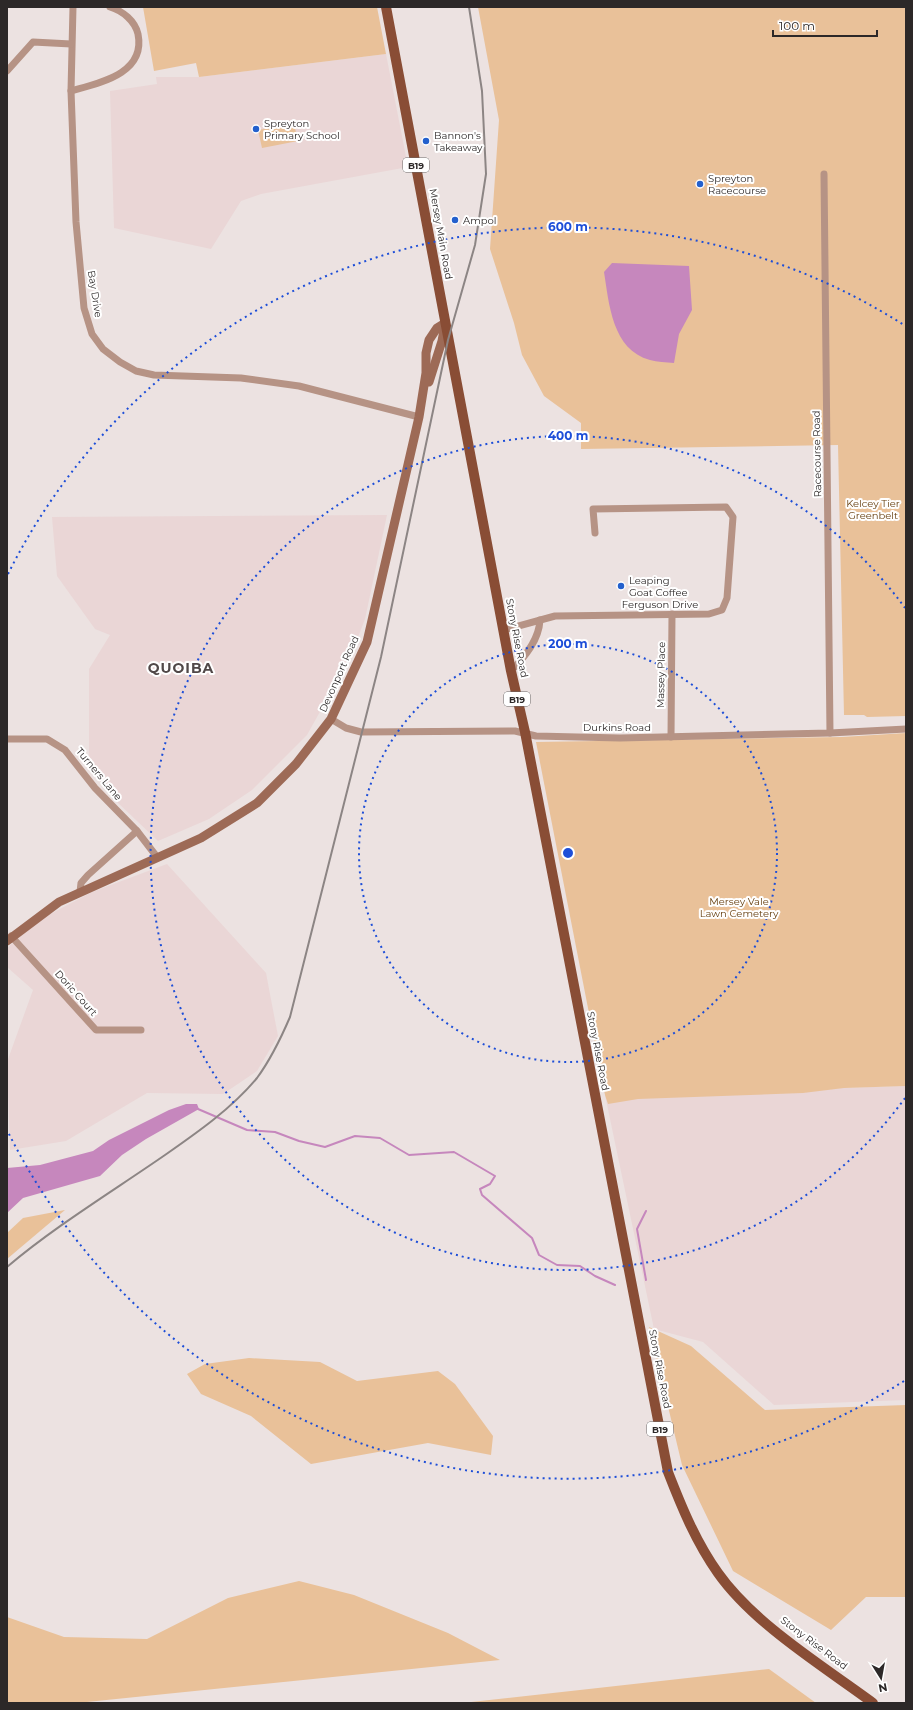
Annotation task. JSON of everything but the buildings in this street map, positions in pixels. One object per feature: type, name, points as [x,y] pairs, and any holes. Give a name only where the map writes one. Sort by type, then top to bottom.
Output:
[{"type":"main road","name":"Mersey Main Road","points":[[386,7],[445,323]]},
{"type":"main road","name":"Devonport Road","points":[[422,406],[426,373],[426,353],[429,340],[437,328],[445,323]]},
{"type":"main road","name":"Devonport Road","points":[[9,939],[59,902],[201,838],[256,803],[296,764],[331,719],[367,642],[419,417],[442,341],[445,323]]},
{"type":"main road","name":"Stony Rise Road","points":[[445,323],[511,671],[525,732],[668,1472],[696,1539],[719,1574],[749,1607],[786,1639],[873,1703]]},
{"type":"street","name":"Bay Drive","points":[[73,7],[71,91],[76,222],[84,308],[92,334],[104,349],[120,362],[136,372],[154,375],[241,378],[299,386],[419,417]]},
{"type":"street","points":[[71,91],[114,77],[130,68],[136,57],[139,39],[136,29],[131,21],[119,10],[110,7]]},
{"type":"street","points":[[7,70],[33,42],[71,44]]},
{"type":"street","name":"Racecourse Road","points":[[824,174],[830,733]]},
{"type":"street","name":"Ferguson Drive","points":[[504,630],[555,616],[709,614],[722,610],[727,598],[733,517],[726,507],[593,509],[595,533]]},
{"type":"street","name":"Massey Place","points":[[670,737],[672,614]]},
{"type":"street","points":[[511,671],[521,661],[537,637],[540,620]]},
{"type":"street","name":"Durkins Road","points":[[331,719],[346,728],[361,732],[525,732],[536,736],[620,738],[830,733],[906,729]]},
{"type":"street","name":"Turners Lane","points":[[7,739],[47,739],[65,750],[95,788],[136,831],[157,857]]},
{"type":"street","points":[[80,892],[81,883],[88,875],[136,831]]},
{"type":"street","name":"Doric Court","points":[[9,939],[96,1030],[141,1030]]},
{"type":"shaded area","name":"Spreyton Primary School","points":[[386,54],[408,167],[261,194],[241,201],[211,249],[114,228],[110,91],[157,84],[156,77],[199,77]]},
{"type":"shaded area","points":[[612,263],[689,266],[692,310],[679,334],[674,363],[653,361],[637,355],[627,346],[620,336],[611,311],[604,272]]},
{"type":"shaded area","points":[[387,515],[365,619],[350,658],[307,735],[252,790],[209,819],[158,841],[116,801],[89,768],[89,669],[110,635],[95,629],[57,576],[52,517]]},
{"type":"shaded area","points":[[167,864],[266,973],[278,1036],[257,1071],[223,1094],[147,1093],[66,1141],[10,1150],[7,1062],[33,990],[7,967],[7,948],[39,920],[92,892]]},
{"type":"shaded area","points":[[906,1086],[906,1400],[774,1405],[703,1342],[654,1329],[605,1095]]},
{"type":"shaded area","points":[[186,1104],[197,1104],[199,1109],[146,1139],[122,1155],[100,1176],[23,1198],[7,1213],[7,1168],[40,1165],[93,1151],[109,1140],[169,1110]]},
{"type":"green space","points":[[143,7],[377,7],[386,54],[199,77],[196,63],[154,71]]},
{"type":"green space","name":"Spreyton Racecourse","points":[[478,7],[906,7],[906,716],[867,717],[864,715],[844,715],[838,445],[581,449],[581,423],[544,396],[522,355],[514,323],[490,249],[499,120]]},
{"type":"green space","points":[[294,124],[298,141],[262,148],[258,130]]},
{"type":"green space","name":"Mersey Vale Lawn Cemetery","points":[[906,733],[906,1086],[844,1088],[803,1093],[638,1099],[608,1104],[536,742],[842,737]]},
{"type":"green space","points":[[65,1210],[7,1259],[7,1233],[23,1218]]},
{"type":"green space","points":[[649,1327],[691,1346],[765,1410],[906,1405],[906,1597],[866,1597],[831,1630],[733,1571],[682,1465]]},
{"type":"green space","points":[[249,1358],[320,1362],[357,1381],[438,1371],[455,1384],[493,1436],[491,1455],[428,1443],[311,1464],[251,1416],[201,1394],[187,1374],[205,1364]]},
{"type":"green space","points":[[299,1581],[354,1595],[448,1633],[500,1660],[77,1703],[7,1703],[7,1617],[64,1637],[147,1639],[228,1598]]},
{"type":"green space","points":[[769,1669],[816,1703],[462,1703]]},
{"type":"waterway","points":[[198,1109],[247,1130],[275,1132],[299,1141],[325,1147],[355,1136],[380,1138],[409,1155],[454,1152],[495,1176],[490,1184],[480,1189],[482,1195],[532,1238],[539,1255],[557,1265],[580,1266],[595,1276],[615,1285]]},
{"type":"waterway","points":[[646,1211],[637,1229],[646,1280]]},
{"type":"railway","points":[[7,1267],[64,1223],[202,1129],[225,1110],[247,1089],[262,1071],[290,1017],[381,657],[448,340],[475,245],[486,174],[482,91],[469,7]]},
{"type":"place","name":"Spreyton Primary School","points":[[256,129]]},
{"type":"place","name":"Bannon's Takeaway","points":[[426,141]]},
{"type":"place","name":"Spreyton Racecourse","points":[[700,184]]},
{"type":"place","name":"Ampol","points":[[455,220]]},
{"type":"place","name":"Leaping Goat Coffee","points":[[621,586]]},
{"type":"district","name":"QUOIBA","points":[[181,668]]},
{"type":"park label","name":"Kelcey Tier Greenbelt","points":[[873,508]]}]
